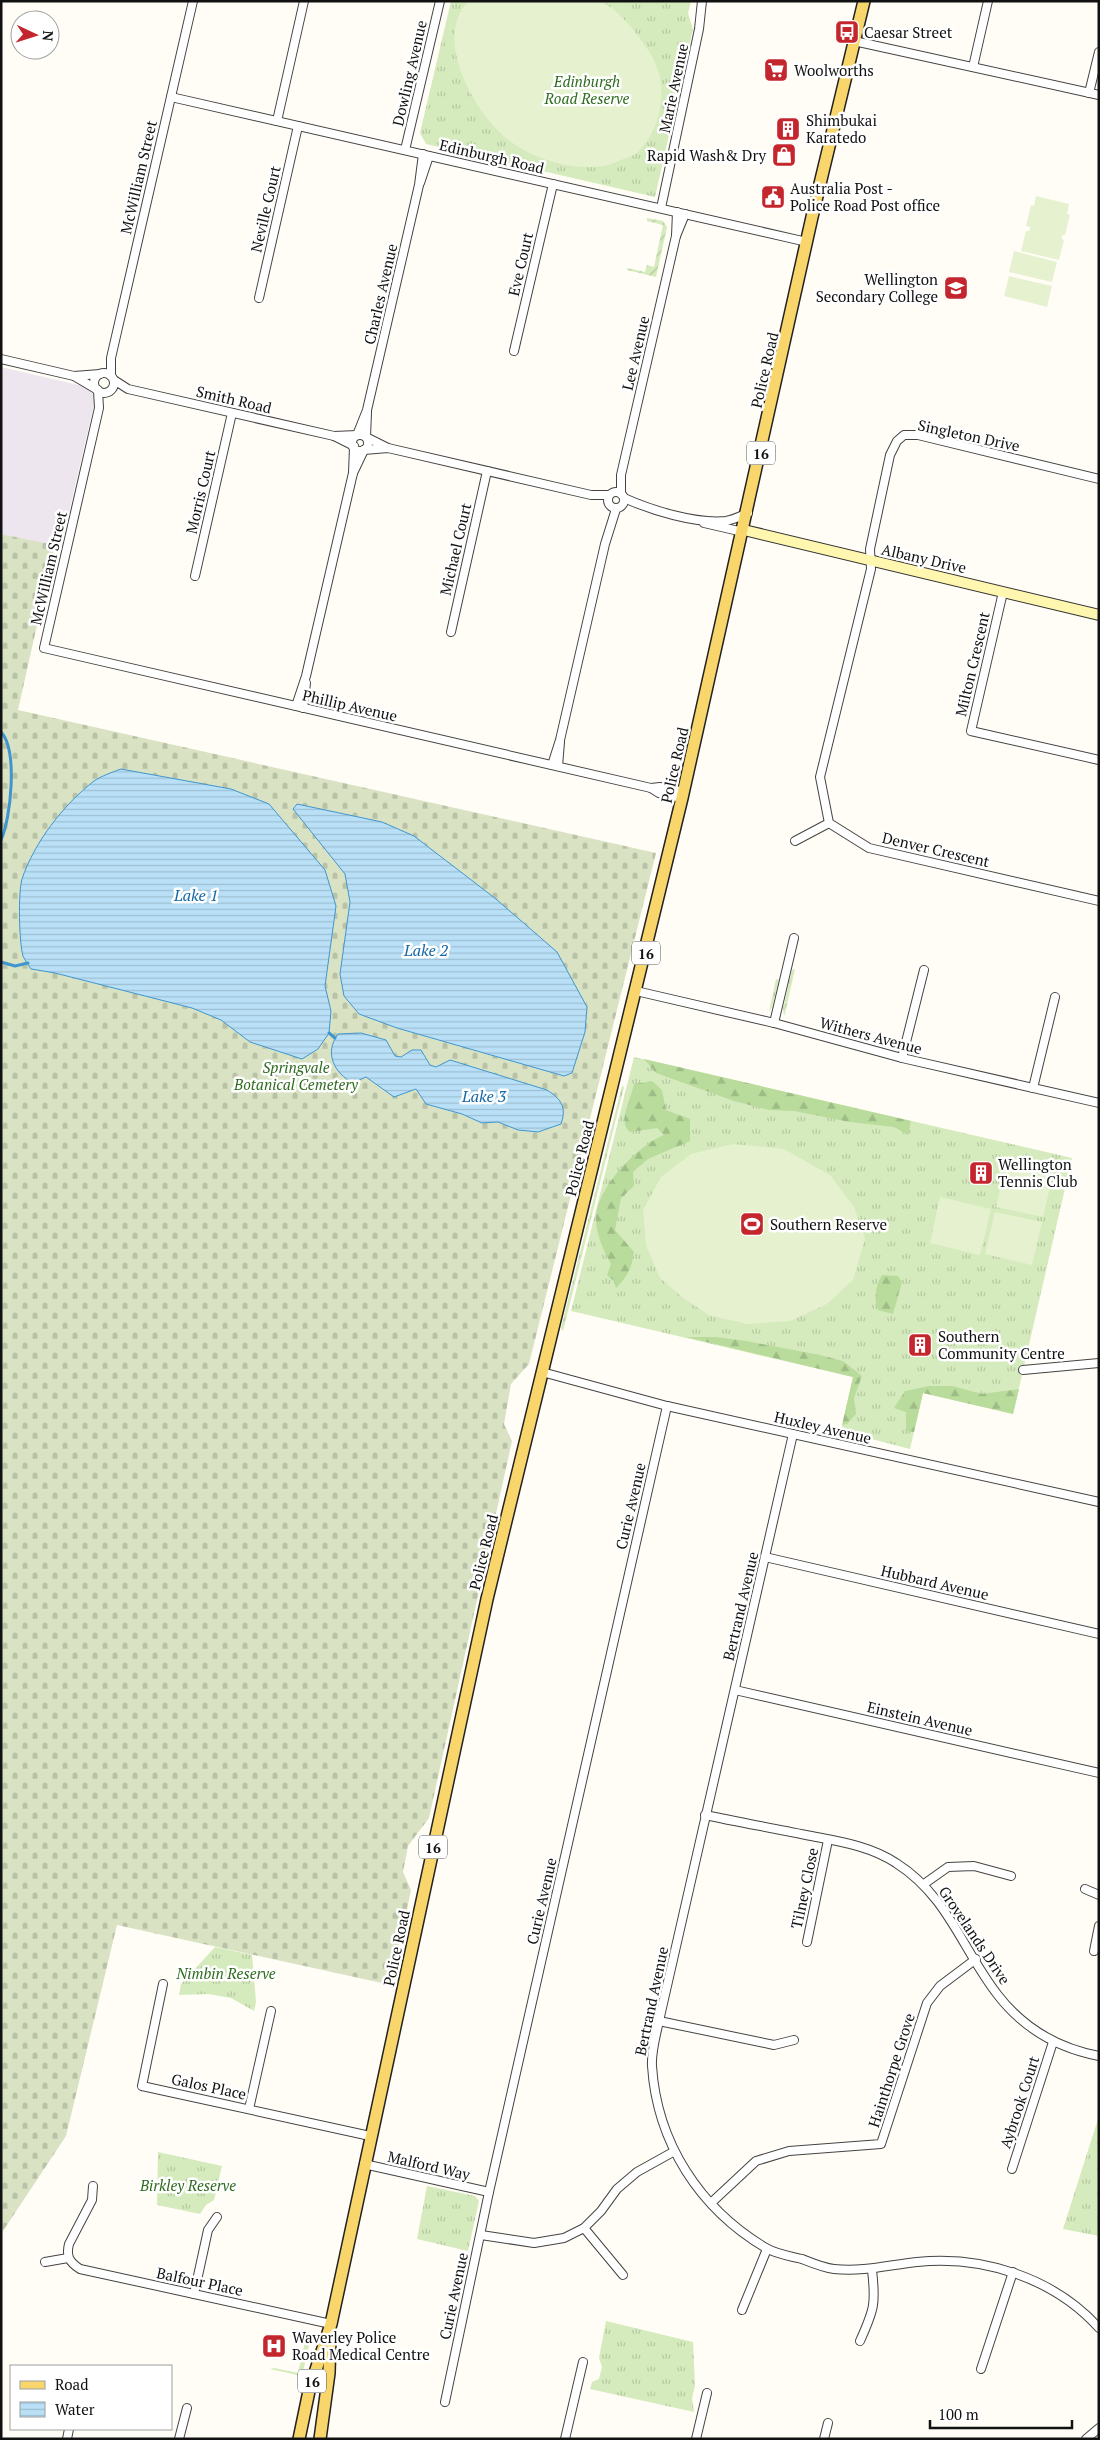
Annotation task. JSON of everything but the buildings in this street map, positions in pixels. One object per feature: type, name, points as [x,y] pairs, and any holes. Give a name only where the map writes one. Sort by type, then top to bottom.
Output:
[{"type":"main road","name":"Police Road","points":[[299,2439],[309,2391],[331,2324],[487,1599],[683,795],[748,513],[807,242],[864,1]]},
{"type":"main road","name":"Police Road","points":[[320,2439],[329,2373],[331,2324]]},
{"type":"street","name":"McWilliam Street","points":[[100,374],[110,358],[193,1]]},
{"type":"street","points":[[277,121],[304,1]]},
{"type":"street","name":"Dowling Avenue","points":[[405,150],[440,1]]},
{"type":"street","name":"Marie Avenue","points":[[661,208],[699,29],[702,1]]},
{"type":"street","points":[[973,67],[988,1]]},
{"type":"street","points":[[854,41],[1099,95]]},
{"type":"street","points":[[1089,93],[1099,52]]},
{"type":"street","name":"Edinburgh Road","points":[[171,97],[807,242]]},
{"type":"street","name":"Neville Court","points":[[259,298],[298,126]]},
{"type":"street","name":"Charles Avenue","points":[[357,435],[367,410],[426,155]]},
{"type":"street","name":"Eve Court","points":[[514,351],[553,184]]},
{"type":"street","name":"Lee Avenue","points":[[555,766],[681,213]]},
{"type":"street","name":"McWilliam Street","points":[[110,358],[112,378]]},
{"type":"street","points":[[1,359],[74,376],[100,374],[112,378],[110,392],[102,393],[74,376]]},
{"type":"street","points":[[97,390],[95,381],[100,374]]},
{"type":"street","name":"Smith Road","points":[[112,378],[128,389],[334,436],[354,446]]},
{"type":"street","name":"Smith Road","points":[[110,392],[128,389]]},
{"type":"street","name":"McWilliam Street","points":[[44,648],[99,408],[97,390]]},
{"type":"street","name":"McWilliam Street","points":[[99,408],[110,392]]},
{"type":"street","name":"Charles Avenue","points":[[366,437],[367,410]]},
{"type":"street","name":"Morris Court","points":[[195,576],[232,413]]},
{"type":"street","points":[[300,707],[353,473],[353,441],[357,435],[366,437],[388,448],[695,519],[726,521],[748,513]]},
{"type":"street","name":"Smith Road","points":[[334,436],[357,435]]},
{"type":"street","name":"Singleton Drive","points":[[870,562],[870,549],[890,455],[897,441],[904,436],[918,436],[1099,479]]},
{"type":"street","points":[[353,473],[368,444],[366,437]]},
{"type":"street","points":[[354,446],[357,450],[388,448]]},
{"type":"street","name":"Michael Court","points":[[451,632],[487,472]]},
{"type":"street","points":[[695,519],[703,523],[743,531]]},
{"type":"street","name":"Albany Drive","points":[[743,531],[1099,615]]},
{"type":"street","points":[[794,841],[829,822],[820,777],[871,569],[870,562]]},
{"type":"street","name":"Milton Crescent","points":[[1002,592],[971,731],[1099,760]]},
{"type":"street","name":"Phillip Avenue","points":[[44,648],[651,788],[660,787],[683,795]]},
{"type":"street","name":"Denver Crescent","points":[[829,822],[869,848],[1099,901]]},
{"type":"street","points":[[774,1023],[794,938]]},
{"type":"street","points":[[902,1058],[924,970]]},
{"type":"street","name":"Withers Avenue","points":[[636,991],[774,1023],[902,1058],[1099,1103]]},
{"type":"street","points":[[1033,1088],[1055,997]]},
{"type":"street","points":[[1023,1370],[1099,1363]]},
{"type":"street","name":"Huxley Avenue","points":[[542,1372],[667,1406],[1099,1502]]},
{"type":"street","name":"Curie Avenue","points":[[444,2402],[489,2192],[667,1406]]},
{"type":"street","name":"Bertrand Avenue","points":[[793,1434],[659,2022],[651,2065],[662,2123],[673,2152],[683,2169],[711,2203],[732,2224],[767,2249],[833,2269],[872,2270],[918,2262],[966,2262],[1013,2272],[1053,2290],[1085,2313],[1099,2328]]},
{"type":"street","name":"Hubbard Avenue","points":[[766,1557],[1099,1634]]},
{"type":"street","name":"Einstein Avenue","points":[[735,1690],[1099,1773]]},
{"type":"street","name":"Grovelands Drive","points":[[705,1815],[866,1848],[896,1862],[924,1884],[950,1918],[997,1994],[1024,2022],[1052,2042],[1099,2056]]},
{"type":"street","name":"Tilney Close","points":[[807,1942],[828,1840]]},
{"type":"street","points":[[924,1884],[948,1867],[974,1866],[1011,1876]]},
{"type":"street","points":[[1085,1889],[1099,1895]]},
{"type":"street","points":[[1093,1951],[1099,1926]]},
{"type":"street","name":"Hainthorpe Grove","points":[[711,2203],[756,2161],[789,2151],[882,2144],[927,2003],[940,1986],[976,1959]]},
{"type":"street","name":"Galos Place","points":[[163,1984],[142,2086],[370,2136]]},
{"type":"street","points":[[249,2109],[271,2011]]},
{"type":"street","points":[[659,2022],[774,2045],[794,2040]]},
{"type":"street","name":"Aybrook Court","points":[[1012,2169],[1052,2042]]},
{"type":"street","points":[[481,2235],[534,2243],[564,2238],[584,2228],[601,2211],[617,2189],[637,2172],[673,2152]]},
{"type":"street","name":"Malford Way","points":[[364,2164],[489,2192]]},
{"type":"street","points":[[46,2262],[68,2258],[69,2244],[92,2200],[93,2186]]},
{"type":"street","points":[[194,2294],[208,2230],[217,2217]]},
{"type":"street","points":[[584,2228],[623,2275]]},
{"type":"street","points":[[742,2310],[767,2249]]},
{"type":"street","name":"Balfour Place","points":[[68,2258],[80,2269],[331,2324]]},
{"type":"street","points":[[860,2341],[870,2318],[876,2297],[872,2270]]},
{"type":"street","points":[[981,2369],[1013,2272]]},
{"type":"street","points":[[565,2439],[582,2362]]},
{"type":"street","points":[[696,2439],[706,2393]]},
{"type":"street","points":[[179,2439],[187,2408]]},
{"type":"street","points":[[824,2439],[828,2422]]},
{"type":"street","points":[[1086,2439],[1099,2428]]},
{"type":"shaded area","points":[[1,367],[87,387],[94,396],[94,404],[61,547],[1,534]]},
{"type":"green space","name":"Edinburgh Road Reserve","points":[[451,1],[691,1],[688,13],[693,29],[655,197],[426,144],[420,133]]},
{"type":"green space","name":"Edinburgh Road Reserve","points":[[469,1],[595,1],[606,4],[615,11],[632,28],[648,50],[654,60],[661,81],[659,114],[651,135],[645,144],[634,155],[608,165],[593,167],[561,164],[516,146],[493,125],[481,109],[470,92],[461,72],[456,53],[455,34],[459,16]]},
{"type":"green space","points":[[1036,196],[1069,204],[1067,214],[1070,215],[1065,235],[1062,235],[1064,240],[1059,260],[1021,251],[1026,231],[1029,231],[1030,227],[1026,226],[1031,205],[1034,206]]},
{"type":"green space","points":[[647,218],[663,221],[667,227],[656,277],[627,270],[627,268],[645,272],[647,265],[654,267],[663,225],[647,221]]},
{"type":"green space","points":[[1014,251],[1057,262],[1052,282],[1009,272]]},
{"type":"green space","points":[[1009,276],[1052,286],[1047,307],[1004,296]]},
{"type":"green space","name":"Springvale Botanical Cemetery","points":[[1,534],[55,545],[18,710],[656,853],[529,1364],[511,1384],[504,1424],[512,1441],[429,1818],[408,1846],[403,1872],[411,1890],[391,1985],[117,1925],[66,2136],[1,2234]]},
{"type":"green space","points":[[795,969],[784,1016],[783,1009],[792,970]]},
{"type":"green space","points":[[776,979],[779,980],[769,1012]]},
{"type":"green space","name":"Southern Reserve","points":[[634,1057],[1072,1158],[1013,1414],[923,1393],[910,1449],[841,1431],[853,1377],[571,1311]]},
{"type":"green space","points":[[644,1059],[911,1121],[908,1135],[894,1127],[850,1122],[794,1111],[769,1110],[734,1101],[656,1073]]},
{"type":"green space","points":[[652,1081],[662,1090],[666,1110],[690,1119],[690,1141],[648,1159],[633,1172],[634,1186],[621,1198],[615,1230],[634,1252],[628,1272],[616,1288],[614,1281],[607,1275],[611,1264],[603,1249],[598,1233],[597,1209],[602,1196],[619,1170],[642,1148],[664,1135],[657,1128],[630,1132],[626,1127],[626,1110],[634,1084]]},
{"type":"green space","points":[[622,1086],[624,1087],[563,1331],[561,1328]]},
{"type":"green space","name":"Southern Reserve","points":[[733,1144],[784,1149],[830,1175],[854,1207],[865,1239],[853,1280],[827,1304],[790,1321],[747,1324],[709,1315],[683,1298],[660,1278],[646,1245],[643,1210],[661,1177],[691,1154]]},
{"type":"green space","points":[[1006,1163],[1053,1174],[1043,1217],[996,1207]]},
{"type":"green space","points":[[940,1197],[991,1209],[980,1255],[930,1243]]},
{"type":"green space","points":[[995,1212],[1042,1222],[1032,1265],[985,1254]]},
{"type":"green space","points":[[882,1275],[898,1276],[902,1282],[893,1314],[878,1310],[876,1306],[876,1292]]},
{"type":"green space","points":[[686,1337],[716,1337],[746,1341],[843,1361],[862,1376],[854,1398],[856,1414],[847,1424],[842,1425],[853,1377]]},
{"type":"green space","points":[[929,1386],[953,1386],[981,1394],[1019,1389],[1013,1414],[923,1393],[914,1432],[906,1431],[906,1412],[894,1408],[905,1391]]},
{"type":"green space","name":"Nimbin Reserve","points":[[215,1947],[252,1955],[256,2002],[254,2011],[231,1998],[208,1994],[179,1995],[181,1984]]},
{"type":"green space","points":[[1099,2120],[1099,2236],[1063,2229]]},
{"type":"green space","name":"Birkley Reserve","points":[[158,2152],[222,2166],[214,2200],[206,2205],[200,2214],[157,2205]]},
{"type":"green space","points":[[427,2186],[475,2196],[479,2201],[468,2251],[417,2239]]},
{"type":"green space","points":[[606,2321],[693,2342],[695,2386],[692,2398],[694,2412],[590,2389],[592,2382],[599,2379],[602,2367],[599,2358]]},
{"type":"green space","points":[[300,2330],[308,2331],[311,2336],[302,2376],[270,2369],[274,2368],[298,2373],[307,2333],[300,2332]]},
{"type":"water","name":"Lake 1","points":[[121,769],[231,789],[269,804],[325,870],[336,906],[325,986],[331,1011],[329,1033],[318,1049],[302,1059],[250,1042],[221,1020],[192,1008],[55,973],[31,969],[23,956],[19,918],[22,879],[27,865],[42,838],[71,801],[94,781]]},
{"type":"water","name":"Lake 2","points":[[297,804],[382,822],[414,836],[496,899],[557,952],[587,1007],[585,1032],[572,1073],[564,1076],[397,1028],[359,1014],[344,996],[340,974],[350,902],[345,874],[293,809]]},
{"type":"water","name":"Lake 3","points":[[361,1033],[386,1040],[395,1056],[401,1057],[412,1050],[421,1050],[430,1065],[436,1067],[450,1060],[547,1090],[562,1104],[563,1118],[561,1124],[538,1132],[518,1130],[498,1122],[482,1123],[462,1114],[426,1104],[416,1089],[394,1097],[366,1077],[353,1083],[346,1079],[336,1068],[333,1062],[332,1048],[338,1034]]},
{"type":"waterway","points":[[1,732],[10,753],[11,768],[8,816],[1,840]]},
{"type":"waterway","points":[[1,962],[15,966],[28,963]]},
{"type":"waterway","points":[[329,1033],[335,1038]]},
{"type":"place","name":"Caesar Street","points":[[847,32]]},
{"type":"place","name":"Woolworths","points":[[776,70]]},
{"type":"place","name":"Shimbukai Karatedo","points":[[788,129]]},
{"type":"place","name":"Rapid Wash& Dry","points":[[784,155]]},
{"type":"place","name":"Australia Post - Police Road Post office","points":[[773,197]]},
{"type":"place","name":"Wellington Secondary College","points":[[956,288]]},
{"type":"place","name":"Wellington Tennis Club","points":[[981,1173]]},
{"type":"place","name":"Southern Reserve","points":[[752,1224]]},
{"type":"place","name":"Southern Community Centre","points":[[920,1345]]},
{"type":"place","name":"Waverley Police Road Medical Centre","points":[[274,2346]]}]
